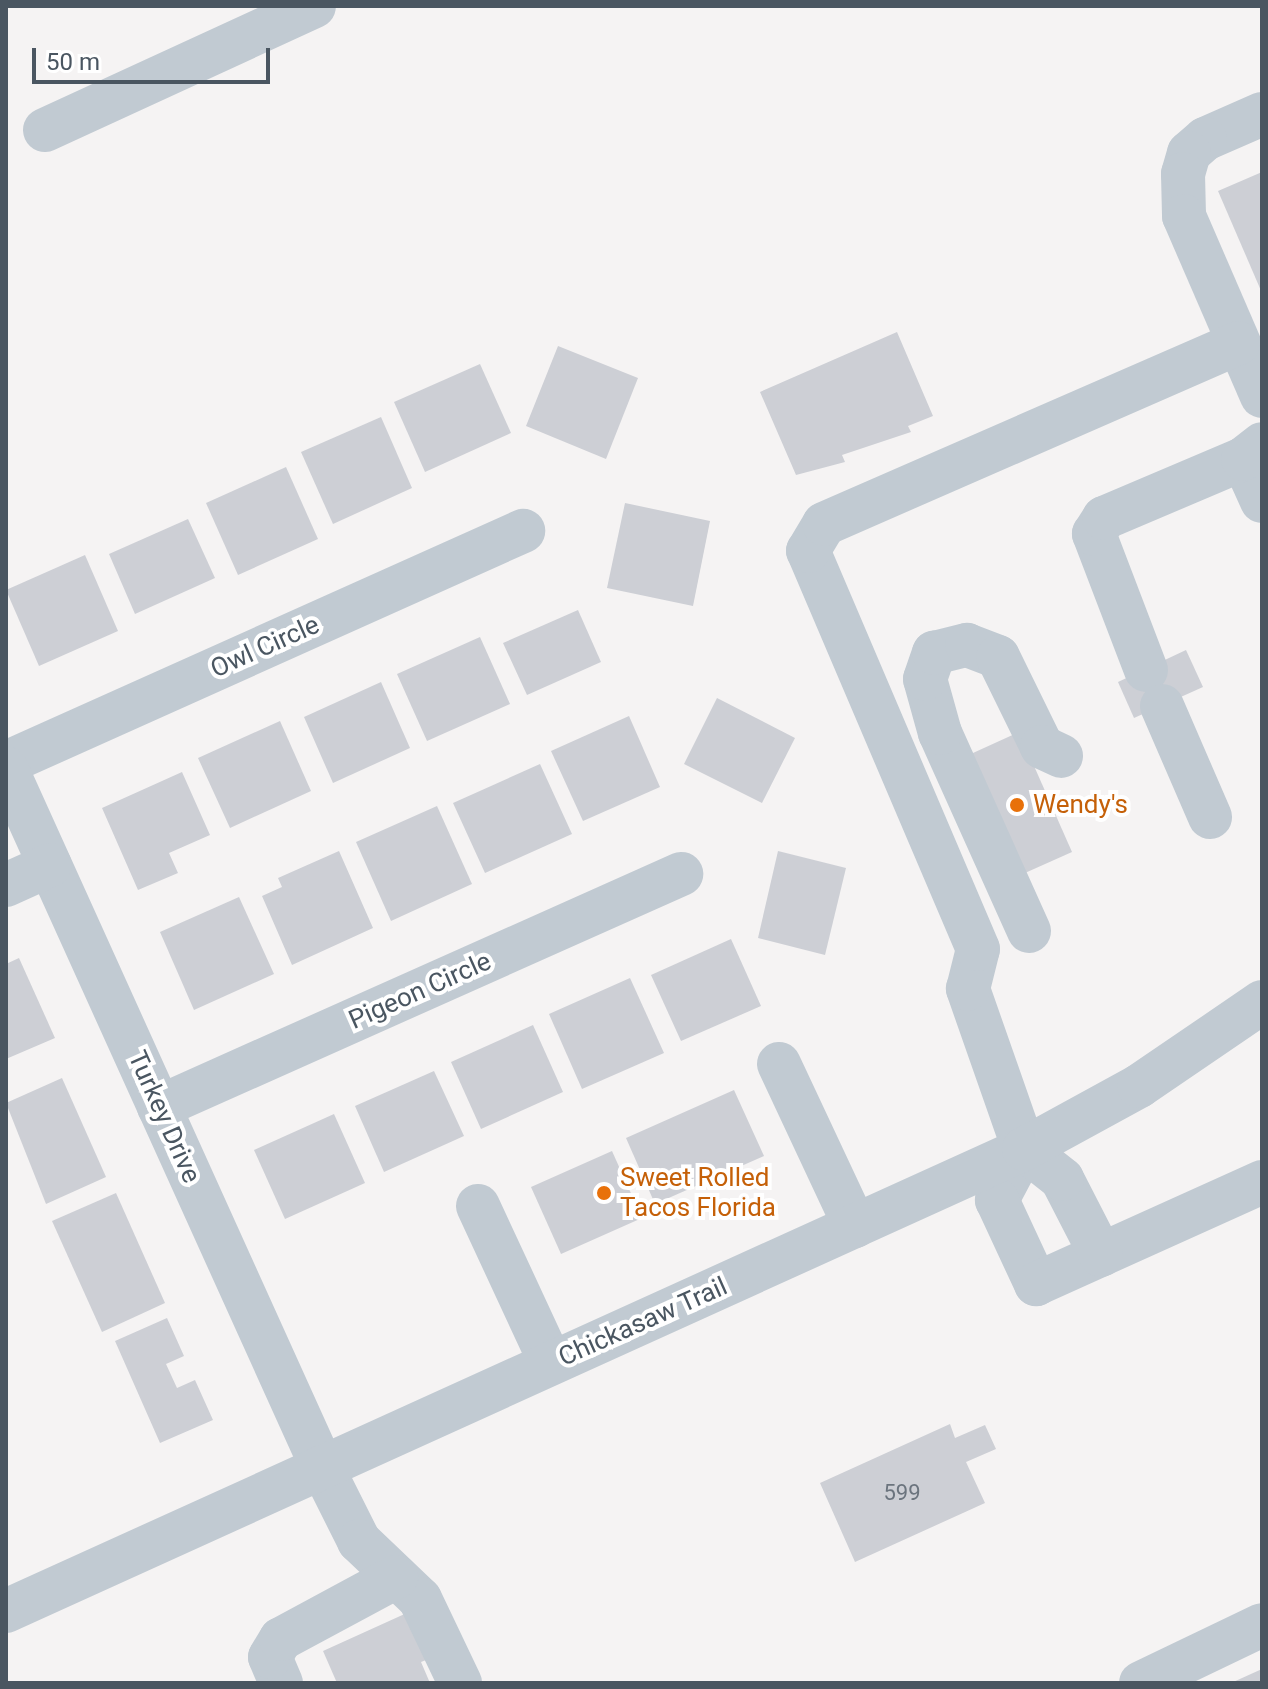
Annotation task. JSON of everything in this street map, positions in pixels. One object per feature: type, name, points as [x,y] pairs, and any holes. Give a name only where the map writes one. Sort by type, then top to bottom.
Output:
[{"type":"street","points":[[45,130],[314,6]]},
{"type":"street","points":[[1262,114],[1205,139],[1189,153],[1183,174],[1184,216],[1262,396]]},
{"type":"street","points":[[1101,1255],[1062,1179],[1024,1149],[968,989],[978,949],[808,551],[824,524],[1238,343]]},
{"type":"street","points":[[1210,817],[1100,567],[1094,534],[1104,518],[1252,451],[1262,501]]},
{"type":"street","name":"Owl Circle","points":[[6,765],[523,531]]},
{"type":"street","points":[[1029,931],[940,733],[925,679],[934,653],[967,645],[998,657],[1042,747],[1061,756]]},
{"type":"street","name":"Turkey Drive","points":[[6,765],[322,1467],[359,1541],[420,1599],[460,1683]]},
{"type":"street","points":[[6,885],[50,865]]},
{"type":"street","name":"Pigeon Circle","points":[[159,1107],[681,874]]},
{"type":"street","name":"Chickasaw Trail","points":[[6,1611],[1024,1149],[1139,1086],[1262,1002]]},
{"type":"street","points":[[779,1064],[855,1226]]},
{"type":"street","points":[[1024,1149],[997,1200],[1036,1284],[1262,1182]]},
{"type":"street","points":[[478,1206],[551,1363]]},
{"type":"street","points":[[281,1683],[270,1657],[281,1639],[396,1577]]},
{"type":"street","points":[[1141,1683],[1262,1625]]},
{"type":"building","points":[[1262,172],[1262,293],[1218,191]]},
{"type":"building","points":[[897,332],[933,416],[908,426],[911,432],[842,455],[845,462],[796,475],[760,392]]},
{"type":"building","points":[[558,346],[638,378],[606,459],[526,426]]},
{"type":"building","points":[[480,364],[511,433],[425,472],[394,402]]},
{"type":"building","points":[[381,417],[412,488],[333,524],[301,452]]},
{"type":"building","points":[[286,467],[318,539],[238,575],[206,503]]},
{"type":"building","points":[[625,503],[710,521],[693,606],[607,588]]},
{"type":"building","points":[[188,519],[215,578],[135,614],[109,554]]},
{"type":"building","points":[[85,555],[118,631],[39,666],[6,590]]},
{"type":"building","points":[[578,610],[601,662],[527,695],[503,643]]},
{"type":"building","points":[[480,637],[510,704],[427,741],[397,674]]},
{"type":"building","points":[[1186,650],[1203,687],[1134,718],[1118,682]]},
{"type":"building","points":[[381,682],[410,748],[333,783],[304,717]]},
{"type":"building","points":[[717,698],[795,738],[762,803],[684,764]]},
{"type":"building","points":[[629,716],[660,787],[583,821],[551,751]]},
{"type":"building","points":[[280,721],[311,791],[230,828],[198,758]]},
{"type":"building","name":"Wendy's","points":[[1019,732],[1072,852],[1016,877],[962,758]]},
{"type":"building","points":[[540,764],[572,834],[485,873],[453,803]]},
{"type":"building","points":[[182,772],[210,835],[169,853],[178,873],[138,890],[102,808]]},
{"type":"building","points":[[437,806],[472,884],[391,921],[356,842]]},
{"type":"building","points":[[339,851],[373,928],[292,965],[262,896],[282,887],[278,878]]},
{"type":"building","points":[[778,851],[846,868],[825,955],[758,938]]},
{"type":"building","points":[[239,897],[274,974],[194,1010],[160,932]]},
{"type":"building","points":[[731,939],[761,1006],[681,1041],[651,975]]},
{"type":"building","points":[[19,958],[55,1038],[6,1059],[6,964]]},
{"type":"building","points":[[630,978],[664,1053],[582,1089],[549,1014]]},
{"type":"building","points":[[533,1025],[563,1092],[481,1129],[451,1062]]},
{"type":"building","points":[[434,1071],[464,1136],[384,1172],[355,1106]]},
{"type":"building","points":[[62,1078],[106,1177],[46,1204],[6,1103]]},
{"type":"building","points":[[734,1090],[764,1156],[655,1204],[626,1138]]},
{"type":"building","points":[[334,1114],[365,1183],[285,1219],[254,1150]]},
{"type":"building","points":[[612,1151],[642,1218],[561,1254],[531,1187]]},
{"type":"building","points":[[116,1193],[165,1303],[102,1332],[52,1221]]},
{"type":"building","points":[[167,1318],[184,1356],[166,1364],[177,1388],[195,1380],[213,1420],[160,1443],[115,1341]]},
{"type":"building","points":[[950,1424],[955,1438],[985,1425],[996,1449],[966,1462],[985,1503],[855,1562],[820,1483]]},
{"type":"building","points":[[409,1612],[431,1658],[421,1662],[430,1683],[337,1683],[323,1651]]},
{"type":"building","points":[[1262,1669],[1262,1683],[1231,1683]]},
{"type":"place","name":"Wendy's","points":[[1017,805]]},
{"type":"place","name":"Sweet Rolled Tacos Florida","points":[[604,1193]]}]
